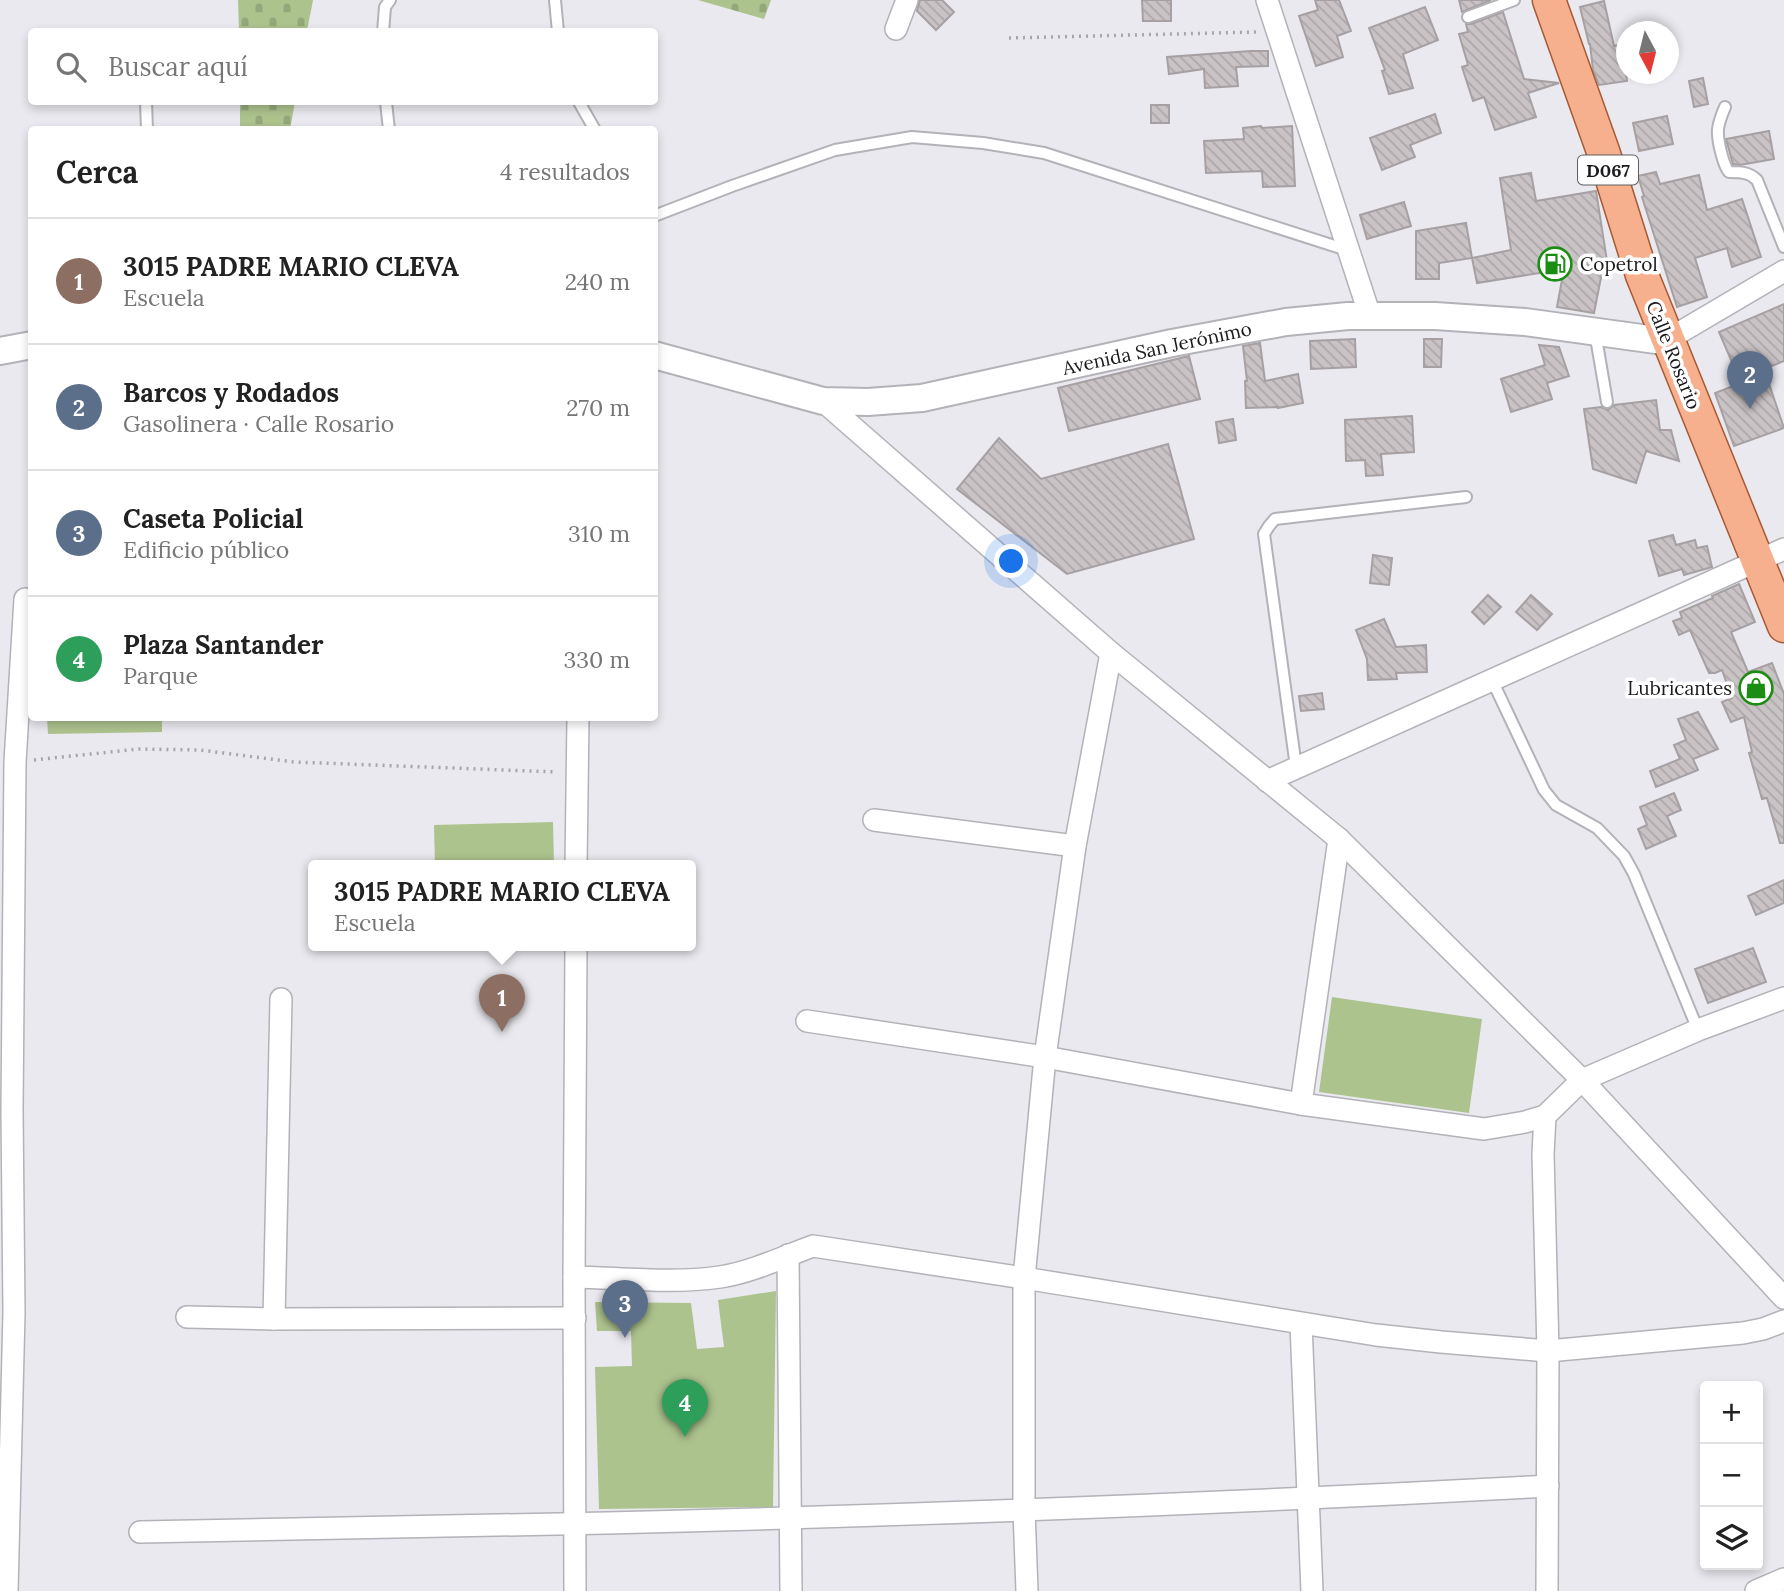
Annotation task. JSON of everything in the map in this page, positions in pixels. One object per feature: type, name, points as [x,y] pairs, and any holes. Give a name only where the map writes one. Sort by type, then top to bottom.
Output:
[{"type":"main road","name":"Calle Rosario","points":[[1549,0],[1604,154],[1642,275],[1668,340],[1771,555],[1784,626]]},
{"type":"street","points":[[895,30],[907,0]]},
{"type":"street","points":[[1267,0],[1370,316]]},
{"type":"street","points":[[1668,340],[1784,271]]},
{"type":"street","name":"Avenida San Jerónimo","points":[[658,356],[823,401],[867,402],[922,398],[1172,343],[1273,324],[1335,317],[1448,317],[1668,340]]},
{"type":"street","points":[[0,351],[28,346]]},
{"type":"street","points":[[823,401],[1111,653],[1339,839],[1582,1080],[1784,1298]]},
{"type":"street","points":[[1267,782],[1771,555]]},
{"type":"street","points":[[7,1591],[4,1541],[8,763],[25,599]]},
{"type":"street","points":[[1027,1591],[1024,1510],[1024,1278],[1045,1057],[1075,846],[1111,653]]},
{"type":"street","points":[[576,860],[578,721]]},
{"type":"street","points":[[874,820],[1075,846]]},
{"type":"street","points":[[1301,1104],[1339,839]]},
{"type":"street","points":[[575,1591],[576,951]]},
{"type":"street","points":[[807,1021],[1045,1057],[1301,1104],[1484,1129],[1545,1116],[1582,1080],[1698,1030],[1784,998]]},
{"type":"street","points":[[274,1319],[281,999]]},
{"type":"street","points":[[1545,1116],[1543,1154],[1548,1351],[1547,1591]]},
{"type":"street","points":[[574,1276],[681,1280],[722,1276],[813,1247],[830,1248],[1376,1335],[1548,1351],[1742,1333],[1784,1321]]},
{"type":"street","points":[[788,1255],[791,1591]]},
{"type":"street","points":[[187,1317],[575,1318]]},
{"type":"street","points":[[1301,1324],[1312,1591]]},
{"type":"street","points":[[140,1532],[790,1518],[1308,1499],[1548,1486]]},
{"type":"street","points":[[1755,1591],[1784,1579]]},
{"type":"lane","points":[[383,28],[385,7],[390,0]]},
{"type":"lane","points":[[555,0],[558,28]]},
{"type":"lane","points":[[1468,17],[1514,0]]},
{"type":"lane","points":[[146,105],[147,126]]},
{"type":"lane","points":[[386,105],[389,126]]},
{"type":"lane","points":[[581,105],[593,126]]},
{"type":"lane","points":[[1725,107],[1717,132],[1725,167],[1729,172],[1745,172],[1757,180],[1784,247]]},
{"type":"lane","points":[[658,214],[835,150],[912,137],[983,143],[1044,153],[1349,250]]},
{"type":"lane","points":[[1595,332],[1607,402]]},
{"type":"lane","points":[[1296,768],[1264,534],[1269,526],[1275,519],[1466,497]]},
{"type":"lane","points":[[1492,680],[1544,790],[1556,805],[1597,828],[1624,856],[1634,874],[1698,1030]]},
{"type":"path","points":[[1009,38],[1277,31]]},
{"type":"path","points":[[8,763],[138,748],[200,750],[294,762],[577,772]]},
{"type":"green space","points":[[238,0],[313,0],[308,28],[239,28]]},
{"type":"green space","points":[[698,0],[771,0],[764,19]]},
{"type":"green space","points":[[240,105],[294,105],[291,126],[240,126]]},
{"type":"green space","points":[[47,721],[162,721],[162,732],[48,734]]},
{"type":"green space","points":[[553,822],[554,860],[435,860],[434,825]]},
{"type":"green space","points":[[1332,997],[1482,1019],[1469,1113],[1319,1092]]},
{"type":"green space","points":[[776,1291],[773,1507],[599,1509],[595,1367],[632,1366],[631,1331],[597,1331],[595,1302],[691,1303],[697,1349],[724,1347],[718,1300]]},
{"type":"building","points":[[920,0],[942,0],[954,12],[936,30],[917,11]]},
{"type":"building","points":[[1142,0],[1171,0],[1171,21],[1143,21]]},
{"type":"building","points":[[1315,0],[1339,0],[1351,31],[1337,36],[1343,57],[1316,66],[1299,16],[1318,10]]},
{"type":"building","points":[[1459,0],[1491,0],[1462,12]]},
{"type":"building","points":[[1604,1],[1616,46],[1616,83],[1599,85],[1593,70],[1590,44],[1580,7]]},
{"type":"building","points":[[1425,7],[1438,40],[1403,54],[1413,88],[1389,94],[1382,71],[1385,70],[1369,28]]},
{"type":"building","points":[[1503,12],[1524,79],[1559,83],[1528,93],[1536,117],[1495,130],[1484,97],[1473,101],[1462,67],[1468,65],[1459,34],[1468,32],[1466,24]]},
{"type":"building","points":[[1268,51],[1268,66],[1236,67],[1238,86],[1205,88],[1204,69],[1169,74],[1167,57]]},
{"type":"building","points":[[1703,78],[1708,104],[1694,107],[1689,81]]},
{"type":"building","points":[[1151,105],[1169,105],[1169,123],[1151,123]]},
{"type":"building","points":[[1435,114],[1441,133],[1410,145],[1415,157],[1382,170],[1370,138]]},
{"type":"building","points":[[1667,116],[1673,144],[1639,151],[1633,123]]},
{"type":"building","points":[[1292,126],[1295,186],[1263,187],[1262,171],[1206,173],[1204,141],[1244,139],[1243,128]]},
{"type":"building","points":[[1769,131],[1774,159],[1733,164],[1726,139]]},
{"type":"building","points":[[1656,172],[1660,184],[1699,175],[1707,210],[1742,199],[1761,257],[1732,267],[1727,248],[1695,258],[1707,297],[1677,307],[1642,197],[1644,196],[1638,176]]},
{"type":"building","points":[[1531,173],[1536,201],[1596,191],[1607,261],[1604,262],[1594,313],[1557,307],[1564,269],[1477,283],[1472,258],[1511,250],[1500,178]]},
{"type":"building","points":[[1404,202],[1411,226],[1367,239],[1360,215]]},
{"type":"building","points":[[1466,223],[1472,258],[1439,263],[1439,279],[1416,279],[1416,231]]},
{"type":"building","points":[[1784,304],[1784,361],[1764,369],[1784,428],[1734,446],[1715,393],[1741,383],[1719,332]]},
{"type":"building","points":[[1355,339],[1356,367],[1311,369],[1310,341]]},
{"type":"building","points":[[1424,339],[1442,339],[1441,367],[1424,367]]},
{"type":"building","points":[[1260,343],[1265,381],[1298,374],[1303,403],[1278,408],[1246,408],[1247,381],[1243,346]]},
{"type":"building","points":[[1539,345],[1559,347],[1569,376],[1547,383],[1552,399],[1511,412],[1501,379],[1545,365]]},
{"type":"building","points":[[1189,356],[1200,399],[1069,431],[1058,388]]},
{"type":"building","points":[[1656,400],[1660,430],[1671,430],[1679,461],[1646,451],[1636,483],[1593,469],[1584,409],[1601,407],[1608,410],[1614,405]]},
{"type":"building","points":[[1412,416],[1414,452],[1381,454],[1383,475],[1366,476],[1365,460],[1346,461],[1345,420]]},
{"type":"building","points":[[1233,419],[1236,440],[1219,443],[1216,422]]},
{"type":"building","points":[[999,438],[1041,479],[1168,444],[1194,539],[1067,574],[957,489]]},
{"type":"building","points":[[1673,535],[1676,545],[1695,540],[1697,548],[1707,546],[1712,567],[1684,575],[1682,569],[1659,576],[1649,541]]},
{"type":"building","points":[[1373,555],[1392,558],[1389,585],[1370,583]]},
{"type":"building","points":[[1739,584],[1755,622],[1731,632],[1748,672],[1772,663],[1784,694],[1784,843],[1780,843],[1767,798],[1762,799],[1749,753],[1752,752],[1744,717],[1731,722],[1722,702],[1732,698],[1722,670],[1709,673],[1690,630],[1679,635],[1673,621],[1682,618],[1680,612]]},
{"type":"building","points":[[1488,595],[1501,607],[1484,624],[1472,612]]},
{"type":"building","points":[[1531,595],[1552,614],[1537,630],[1516,612]]},
{"type":"building","points":[[1384,619],[1396,647],[1426,645],[1427,672],[1396,673],[1397,679],[1368,680],[1367,659],[1356,630]]},
{"type":"building","points":[[1322,693],[1324,709],[1301,711],[1299,696]]},
{"type":"building","points":[[1698,712],[1718,749],[1693,759],[1698,770],[1656,787],[1650,771],[1680,759],[1674,745],[1686,740],[1678,719]]},
{"type":"building","points":[[1674,793],[1681,810],[1667,816],[1676,836],[1646,849],[1638,829],[1647,825],[1640,807]]},
{"type":"building","points":[[1784,880],[1784,903],[1756,915],[1748,896]]},
{"type":"building","points":[[1753,948],[1766,982],[1708,1003],[1695,969]]},
{"type":"place","name":"Copetrol","points":[[1555,264]]},
{"type":"place","name":"Barcos y Rodados","points":[[1750,409]]},
{"type":"place","name":"Lubricantes","points":[[1756,688]]},
{"type":"place","name":"3015 PADRE MARIO CLEVA","points":[[502,1032]]},
{"type":"place","name":"Caseta Policial","points":[[625,1338]]},
{"type":"place","name":"Plaza Santander","points":[[685,1437]]}]
